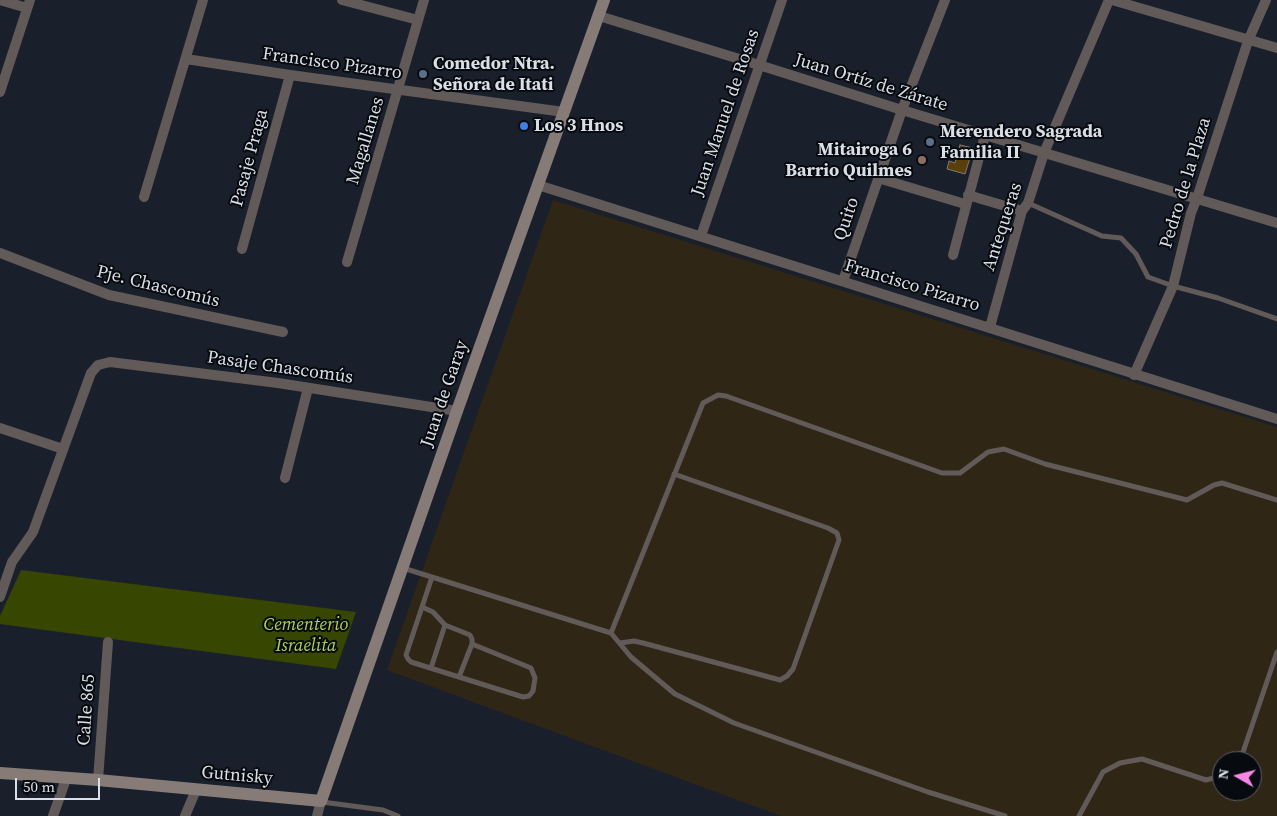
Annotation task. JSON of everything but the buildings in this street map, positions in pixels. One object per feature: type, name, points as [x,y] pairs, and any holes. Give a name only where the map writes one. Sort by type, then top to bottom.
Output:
[{"type":"street","points":[[0,0],[28,4],[0,92]]},
{"type":"street","points":[[144,197],[203,0]]},
{"type":"street","points":[[342,0],[418,20]]},
{"type":"street","name":"Magallanes","points":[[347,262],[424,0]]},
{"type":"street","name":"Juan de Garay","points":[[321,802],[457,411],[604,0]]},
{"type":"street","name":"Juan Manuel de Rosas","points":[[701,236],[782,0]]},
{"type":"street","name":"Quito","points":[[843,281],[902,110],[945,0]]},
{"type":"street","points":[[1110,0],[1277,48]]},
{"type":"street","name":"Antequeras","points":[[990,327],[1025,207],[1044,153],[1110,0]]},
{"type":"street","name":"Pedro de la Plaza","points":[[1134,375],[1173,286],[1191,213],[1248,41],[1266,0]]},
{"type":"street","name":"Juan Ortíz de Zárate","points":[[598,16],[1277,223]]},
{"type":"street","name":"Francisco Pizarro","points":[[186,58],[290,75],[564,112]]},
{"type":"street","name":"Pasaje Praga","points":[[242,250],[290,75]]},
{"type":"street","points":[[953,254],[985,135]]},
{"type":"street","points":[[878,178],[966,200],[1025,207]]},
{"type":"street","name":"Francisco Pizarro","points":[[538,185],[1277,419]]},
{"type":"street","name":"Pje. Chascomús","points":[[0,253],[108,295],[283,332]]},
{"type":"street","name":"Pasaje Chascomús","points":[[63,449],[91,373],[98,366],[110,362],[308,388],[457,411]]},
{"type":"street","points":[[286,478],[308,388]]},
{"type":"street","points":[[0,428],[63,449],[33,532],[12,562],[0,597]]},
{"type":"street","name":"Calle 865","points":[[98,780],[108,642]]},
{"type":"street","name":"Gutnisky","points":[[0,773],[98,780],[321,802]]},
{"type":"street","points":[[53,816],[66,778]]},
{"type":"street","points":[[185,816],[196,790]]},
{"type":"street","points":[[317,816],[321,802]]},
{"type":"lane","points":[[1025,207],[1102,236],[1121,238],[1136,254],[1148,276],[1173,286],[1218,298],[1277,319]]},
{"type":"lane","points":[[611,633],[703,403],[718,395],[726,396],[942,473],[960,473],[988,452],[1004,449],[1046,464],[1187,500],[1214,485],[1222,483],[1277,500]]},
{"type":"lane","points":[[620,643],[634,641],[643,643],[780,680],[793,669],[839,540],[837,533],[828,528],[674,474]]},
{"type":"lane","points":[[403,568],[611,633],[631,657],[674,694],[734,723],[928,792],[1005,816]]},
{"type":"lane","points":[[432,577],[406,655],[408,659],[411,662],[523,697],[529,696],[533,691],[535,678],[532,668],[472,644]]},
{"type":"lane","points":[[422,607],[433,612],[445,625],[470,635],[472,644],[459,677]]},
{"type":"lane","points":[[431,668],[445,625]]},
{"type":"lane","points":[[1243,751],[1277,652]]},
{"type":"lane","points":[[1079,816],[1102,772],[1120,763],[1142,759],[1206,780],[1212,778]]},
{"type":"lane","points":[[321,802],[383,810],[398,816]]},
{"type":"shaded area","points":[[553,200],[1277,427],[1277,816],[781,816],[387,670]]},
{"type":"green space","name":"Cementerio Israelita","points":[[21,570],[356,612],[336,669],[0,624],[0,616]]},
{"type":"place","name":"Comedor Ntra. Señora de Itati","points":[[423,74]]},
{"type":"place","name":"Los 3 Hnos","points":[[524,126]]},
{"type":"place","name":"Merendero Sagrada Familia II","points":[[930,142]]},
{"type":"place","name":"Mitairoga 6 Barrio Quilmes","points":[[922,160]]}]
